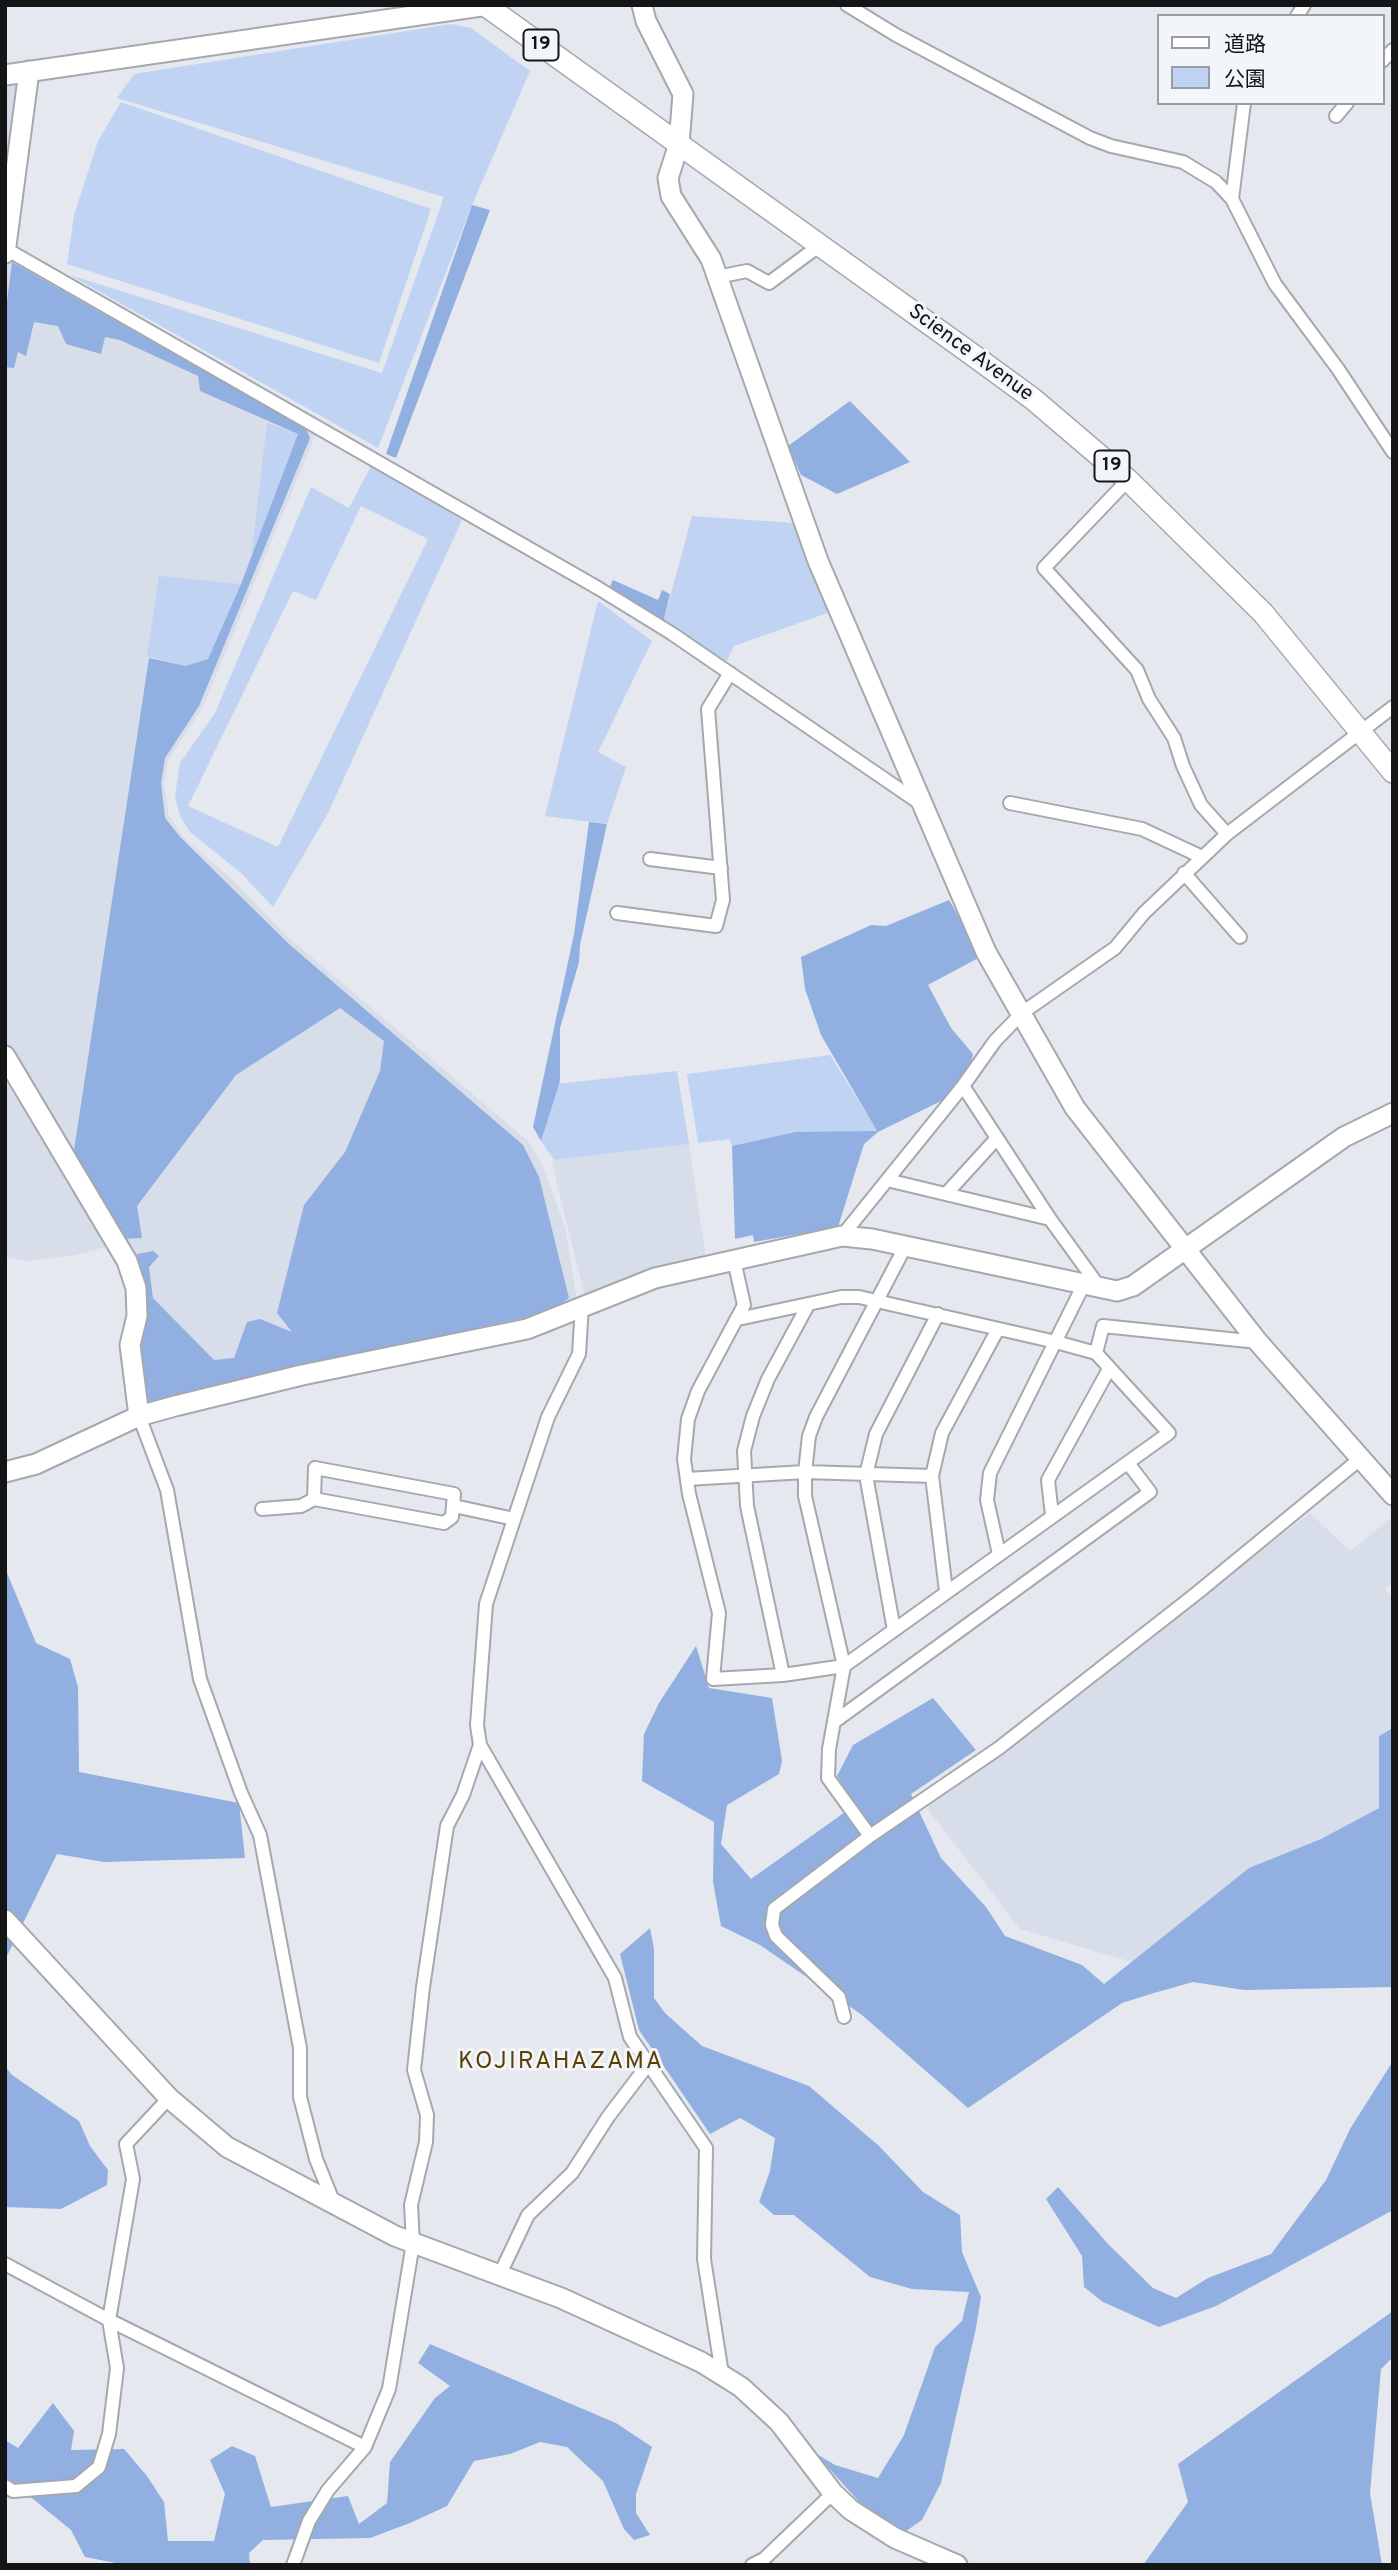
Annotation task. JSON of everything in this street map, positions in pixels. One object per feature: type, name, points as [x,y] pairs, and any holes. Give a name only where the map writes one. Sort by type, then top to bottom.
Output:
[{"type":"main road","name":"Science Avenue","points":[[486,5],[1033,399],[1128,480],[1263,613],[1393,772]]},
{"type":"street","points":[[5,75],[486,5]]},
{"type":"street","points":[[642,5],[646,21],[683,94],[679,144],[668,183],[671,196],[711,259],[818,561],[986,952],[1075,1108],[1258,1342],[1393,1495]]},
{"type":"street","points":[[847,5],[1090,138],[1111,146],[1163,155],[1197,169],[1216,182],[1232,199],[1275,284],[1338,369],[1393,452]]},
{"type":"street","points":[[29,71],[6,251],[598,588],[730,673],[922,805]]},
{"type":"street","points":[[1232,199],[1244,105]]},
{"type":"street","points":[[1336,117],[1345,105]]},
{"type":"street","points":[[717,277],[747,271],[769,283],[820,245]]},
{"type":"street","points":[[1128,480],[1044,568],[1124,652],[1137,670],[1149,699],[1174,738],[1183,766],[1202,805],[1227,834]]},
{"type":"street","points":[[617,913],[716,926],[723,900],[708,709],[730,673]]},
{"type":"street","points":[[842,1236],[995,1041],[1022,1013],[1115,948],[1184,873],[1227,834],[1393,707]]},
{"type":"street","points":[[1010,803],[1142,829],[1202,857]]},
{"type":"street","points":[[650,859],[721,868]]},
{"type":"street","points":[[1184,873],[1240,937]]},
{"type":"street","points":[[5,1056],[127,1261],[136,1288],[137,1315],[130,1345],[139,1416],[167,1490],[200,1679],[241,1793],[260,1835],[300,2048],[300,2097],[316,2158],[336,2207]]},
{"type":"street","points":[[962,1086],[1092,1288]]},
{"type":"street","points":[[5,1472],[36,1464],[139,1416],[302,1375],[527,1329],[655,1278],[842,1236],[1117,1291],[1133,1286],[1344,1137],[1393,1113]]},
{"type":"street","points":[[946,1194],[996,1138]]},
{"type":"street","points":[[887,1180],[1049,1219]]},
{"type":"street","points":[[870,1836],[828,1778],[844,1666],[805,1496],[805,1472],[809,1436],[816,1417],[905,1247]]},
{"type":"street","points":[[734,1260],[744,1306],[698,1391],[688,1419],[684,1459],[719,1613],[713,1679],[783,1675],[844,1666],[1169,1433],[1096,1353],[1056,1342],[878,1300],[841,1297],[738,1319]]},
{"type":"street","points":[[999,1554],[987,1500],[990,1473],[1056,1342],[1092,1288]]},
{"type":"street","points":[[582,1305],[579,1354],[548,1417],[486,1604],[477,1725],[481,1745],[615,1978],[630,2037],[706,2148],[704,2259],[722,2374]]},
{"type":"street","points":[[783,1675],[747,1506],[743,1476],[744,1451],[753,1416],[768,1379],[808,1305]]},
{"type":"street","points":[[894,1630],[866,1475],[876,1434],[938,1314]]},
{"type":"street","points":[[1096,1353],[1103,1326],[1258,1342]]},
{"type":"street","points":[[946,1591],[932,1476],[942,1433],[998,1329]]},
{"type":"street","points":[[1052,1516],[1048,1480],[1109,1369]]},
{"type":"street","points":[[844,2017],[839,1997],[776,1936],[772,1925],[774,1909],[870,1836],[999,1748],[1197,1594],[1360,1460]]},
{"type":"street","points":[[834,1723],[1150,1492],[1128,1463]]},
{"type":"street","points":[[262,1509],[301,1506],[314,1499],[444,1523],[452,1517],[454,1506],[454,1494],[315,1468],[314,1499]]},
{"type":"street","points":[[687,1479],[805,1472],[932,1476]]},
{"type":"street","points":[[454,1506],[514,1520]]},
{"type":"street","points":[[293,2565],[309,2521],[328,2490],[365,2447],[389,2389],[413,2243],[411,2205],[426,2142],[426,2116],[414,2070],[423,1987],[447,1826],[463,1795],[481,1745]]},
{"type":"street","points":[[5,1920],[169,2098],[207,2132],[240,2155],[336,2207],[413,2243],[561,2298],[722,2374],[779,2422],[833,2493],[866,2521],[887,2534],[957,2565]]},
{"type":"street","points":[[500,2274],[528,2216],[572,2173],[608,2117],[649,2063]]},
{"type":"street","points":[[5,2486],[13,2491],[76,2486],[100,2466],[109,2434],[117,2368],[109,2320],[133,2179],[126,2144],[169,2098]]},
{"type":"street","points":[[5,2264],[109,2320],[365,2447]]},
{"type":"street","points":[[752,2565],[764,2559],[833,2493]]},
{"type":"shaded area","points":[[12,83],[16,86],[5,175],[5,84]]},
{"type":"shaded area","points":[[472,205],[490,210],[396,458],[386,454]]},
{"type":"shaded area","points":[[5,258],[16,259],[311,428],[315,436],[203,707],[168,760],[164,784],[169,816],[184,838],[232,879],[288,937],[529,1142],[542,1164],[565,1227],[577,1301],[521,1325],[149,1408],[144,1404],[129,1241],[71,1256],[28,1261],[5,1257]]},
{"type":"shaded area","points":[[12,262],[306,429],[310,438],[199,706],[165,758],[161,783],[165,818],[181,838],[290,945],[523,1145],[539,1177],[569,1298],[560,1305],[523,1318],[218,1385],[149,1404],[140,1342],[147,1298],[137,1254],[153,1251],[159,1256],[149,1267],[153,1298],[214,1360],[234,1358],[247,1322],[260,1319],[292,1332],[277,1313],[304,1205],[345,1152],[380,1071],[384,1041],[340,1008],[236,1075],[137,1206],[142,1238],[124,1239],[74,1150],[149,658],[186,666],[208,659],[241,584],[298,434],[200,391],[198,376],[120,340],[105,337],[101,354],[66,344],[58,326],[34,322],[26,356],[18,352],[14,368],[5,367],[5,317]]},
{"type":"shaded area","points":[[850,401],[910,462],[837,494],[801,475],[788,446]]},
{"type":"shaded area","points":[[613,580],[658,600],[662,590],[670,594],[663,623],[609,588]]},
{"type":"shaded area","points":[[589,822],[607,824],[580,945],[579,962],[560,1028],[560,1081],[541,1141],[533,1127],[574,934]]},
{"type":"shaded area","points":[[949,900],[982,956],[928,985],[951,1028],[973,1054],[970,1066],[943,1100],[878,1132],[864,1144],[838,1227],[754,1242],[753,1235],[735,1239],[732,1146],[795,1132],[877,1131],[821,1035],[805,989],[801,957],[871,925],[886,926]]},
{"type":"shaded area","points":[[689,1144],[706,1258],[585,1297],[552,1163],[554,1160]]},
{"type":"shaded area","points":[[1310,1513],[1350,1551],[1393,1517],[1393,1581],[1385,1589],[1393,1598],[1393,1722],[1384,1805],[1296,1853],[1159,1970],[1020,1929],[927,1808]]},
{"type":"shaded area","points":[[5,1568],[36,1643],[70,1659],[78,1687],[79,1772],[239,1803],[245,1858],[104,1862],[57,1854],[5,1960]]},
{"type":"shaded area","points":[[696,1646],[709,1688],[772,1698],[782,1761],[779,1774],[727,1805],[721,1844],[751,1879],[855,1805],[837,1776],[853,1745],[933,1698],[976,1750],[911,1794],[941,1858],[986,1907],[1005,1936],[1082,1965],[1104,1984],[1249,1868],[1321,1839],[1379,1808],[1379,1736],[1393,1728],[1393,1987],[1244,1990],[1193,1982],[1154,1993],[1122,2003],[968,2108],[862,2015],[760,1945],[721,1926],[713,1882],[714,1822],[642,1781],[644,1734],[659,1703]]},
{"type":"shaded area","points":[[650,1928],[654,1949],[654,1998],[665,2013],[702,2046],[809,2086],[879,2146],[923,2192],[960,2215],[962,2252],[981,2297],[976,2328],[941,2483],[922,2520],[902,2534],[862,2505],[815,2453],[835,2465],[878,2478],[904,2435],[935,2347],[962,2321],[969,2292],[912,2289],[870,2277],[794,2215],[774,2215],[759,2202],[770,2171],[775,2138],[740,2118],[710,2134],[639,2030],[620,1954]]},
{"type":"shaded area","points":[[1393,2061],[1393,2210],[1216,2306],[1159,2327],[1103,2302],[1084,2287],[1082,2256],[1046,2199],[1058,2187],[1108,2244],[1153,2288],[1176,2298],[1208,2278],[1271,2254],[1326,2180],[1350,2129]]},
{"type":"shaded area","points":[[5,2066],[12,2075],[79,2121],[90,2146],[108,2170],[107,2185],[61,2209],[5,2207]]},
{"type":"shaded area","points":[[1393,2311],[1393,2357],[1381,2369],[1370,2493],[1382,2565],[1143,2565],[1188,2502],[1178,2464]]},
{"type":"shaded area","points":[[430,2344],[616,2423],[652,2447],[636,2494],[636,2513],[650,2535],[634,2540],[624,2529],[603,2481],[567,2447],[540,2442],[510,2454],[474,2461],[447,2506],[410,2523],[370,2538],[263,2540],[249,2553],[250,2565],[126,2565],[85,2557],[71,2530],[5,2476],[5,2440],[18,2448],[53,2403],[74,2431],[71,2450],[124,2449],[147,2476],[164,2502],[168,2541],[214,2541],[225,2494],[210,2460],[232,2446],[255,2456],[271,2507],[348,2496],[359,2524],[387,2503],[390,2462],[435,2398],[450,2386],[418,2363]]},
{"type":"green space","points":[[451,24],[471,28],[530,71],[472,205],[378,448],[70,275],[382,373],[444,197],[117,98],[134,74]]},
{"type":"green space","points":[[121,102],[431,209],[379,363],[67,264],[74,215],[98,141]]},
{"type":"green space","points":[[267,423],[298,434],[251,558]]},
{"type":"green space","points":[[372,464],[462,520],[328,813],[273,907],[241,873],[190,832],[180,816],[175,796],[180,763],[215,713],[311,487],[349,508]],"holes":[[[361,506],[428,539],[278,847],[188,806],[293,591],[316,600]]]},
{"type":"green space","points":[[692,516],[795,523],[833,611],[734,646],[727,661],[663,623]]},
{"type":"green space","points":[[159,576],[241,584],[208,659],[186,666],[147,656]]},
{"type":"green space","points":[[598,601],[652,641],[598,752],[626,767],[607,824],[545,816]]},
{"type":"green space","points":[[830,1055],[878,1132],[795,1132],[732,1146],[730,1139],[698,1143],[687,1074]]},
{"type":"green space","points":[[677,1071],[689,1144],[554,1160],[541,1141],[556,1084]]},
{"type":"district","name":"KOJIRAHAZAMA","points":[[561,2063]]}]
